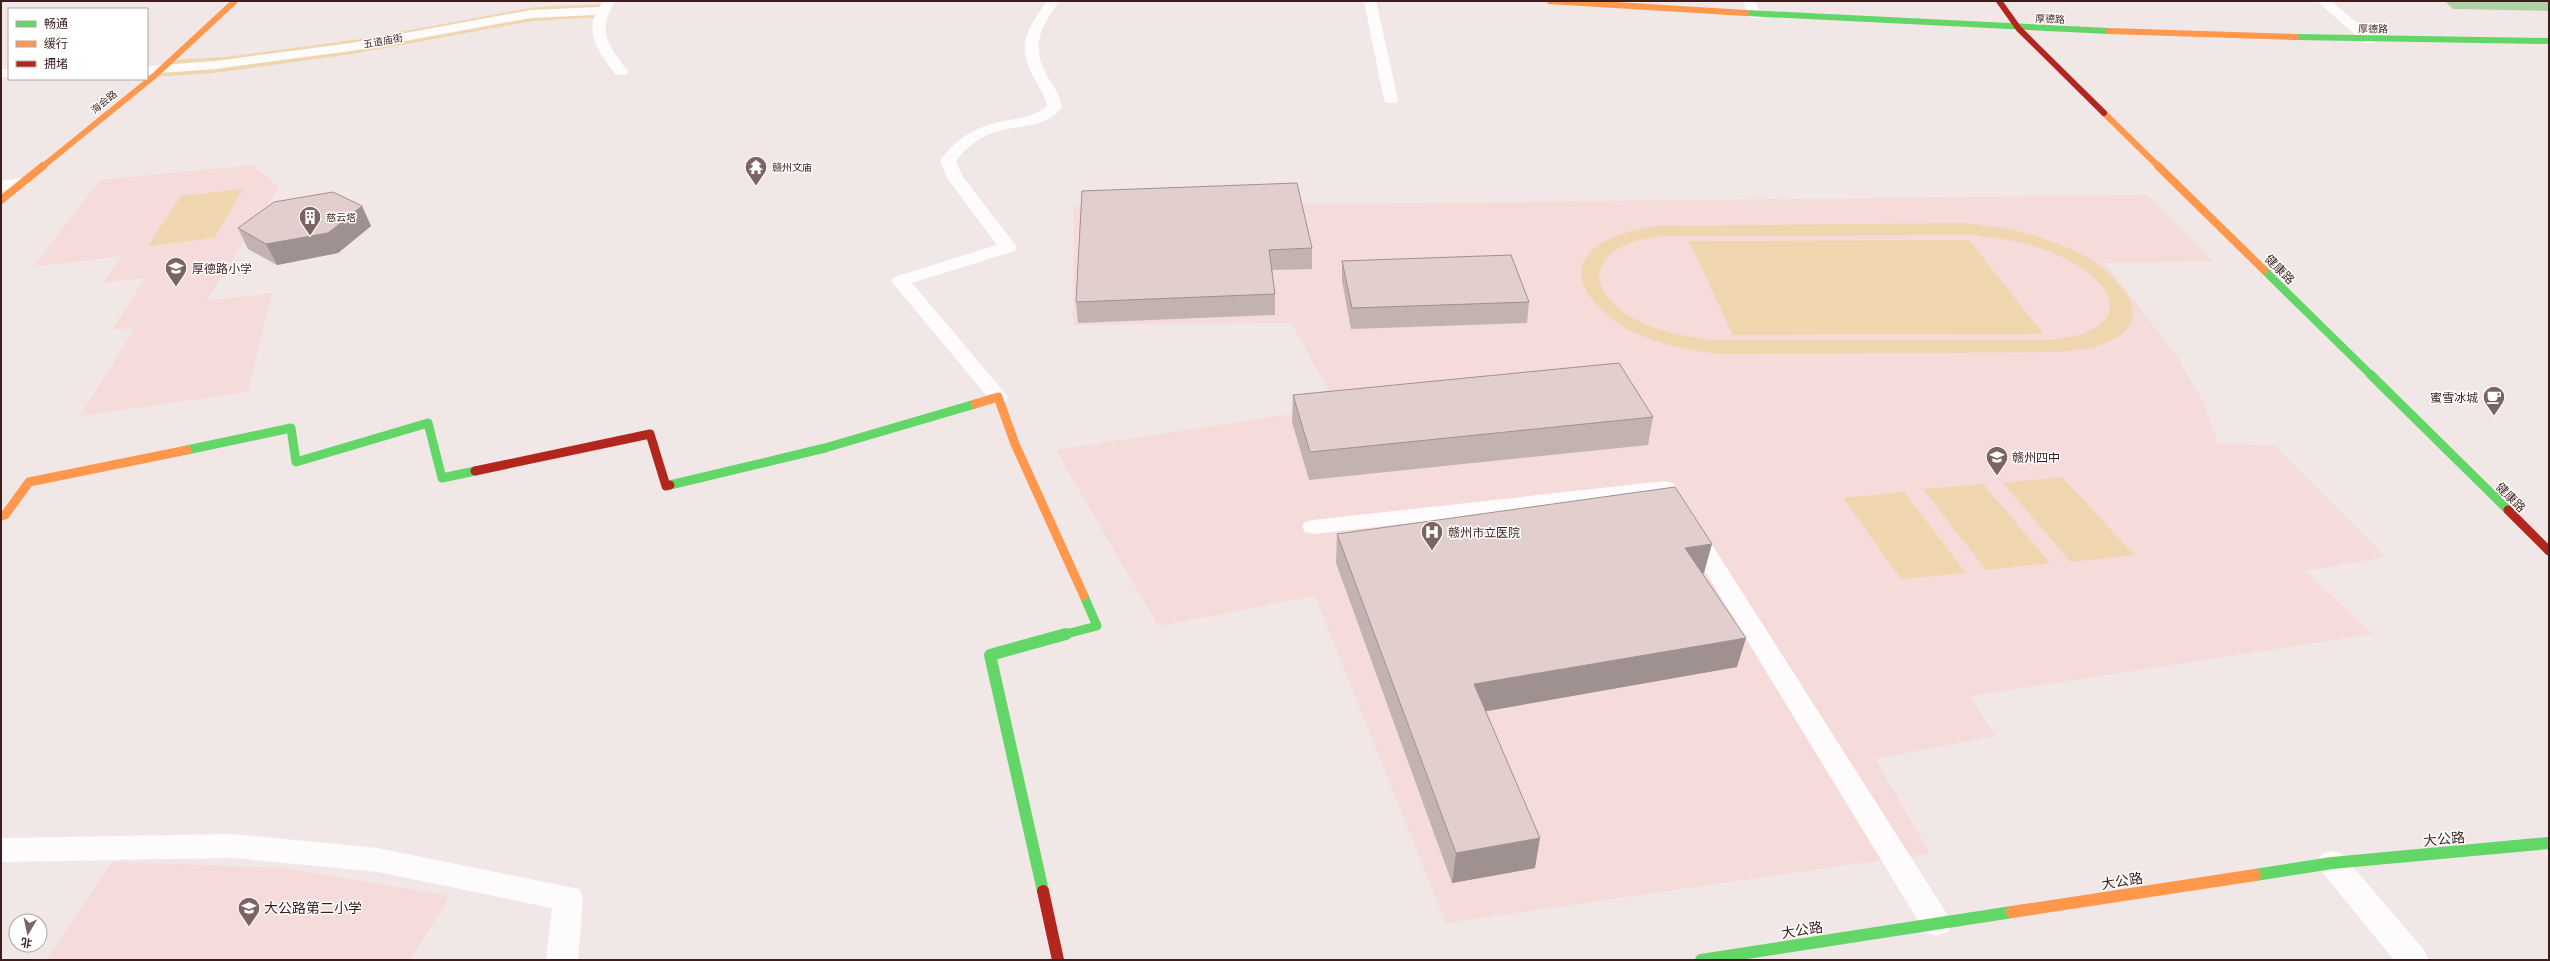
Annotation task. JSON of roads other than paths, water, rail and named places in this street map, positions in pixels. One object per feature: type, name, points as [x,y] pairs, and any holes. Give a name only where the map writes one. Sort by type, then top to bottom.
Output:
[{"type":"street","name":"海会路","points":[[1,200],[162,69],[235,1]]},
{"type":"street","points":[[1053,1],[1032,33],[1030,45],[1032,60],[1053,97],[1055,107],[1044,117],[992,128],[975,136],[958,146],[948,161],[955,178],[1008,247],[900,281],[998,398],[1015,444],[1097,626],[990,656],[1058,960]]},
{"type":"street","points":[[1370,1],[1391,100]]},
{"type":"street","name":"厚德路","points":[[1550,1],[1754,15],[2019,29],[2369,40],[2549,41]]},
{"type":"street","points":[[1749,1],[1754,15]]},
{"type":"street","name":"健康路","points":[[1999,1],[2019,29],[2544,542]]},
{"type":"street","points":[[2323,1],[2369,40]]},
{"type":"street","name":"五道庙街","points":[[148,70],[215,66],[351,47],[531,14],[606,6]]},
{"type":"street","points":[[606,6],[597,29],[600,44],[621,72]]},
{"type":"street","points":[[1,186],[20,183]]},
{"type":"street","points":[[1,516],[5,515],[30,482],[292,428],[296,462],[428,423],[442,478],[650,434],[666,486],[825,448],[998,398]]},
{"type":"street","points":[[1313,527],[1665,488],[1936,923]]},
{"type":"street","name":"大公路","points":[[1701,960],[2332,863],[2549,843]]},
{"type":"street","points":[[1,850],[233,846],[378,860],[568,898],[562,960]]},
{"type":"street","points":[[2332,863],[2413,960]]},
{"type":"place","name":"赣州文庙","points":[[756,186]]},
{"type":"place","name":"慈云塔","points":[[310,236]]},
{"type":"place","name":"厚德路小学","points":[[176,288]]},
{"type":"place","name":"蜜雪冰城","points":[[2494,416]]},
{"type":"place","name":"赣州四中","points":[[1997,476]]},
{"type":"place","name":"赣州市立医院","points":[[1432,552]]},
{"type":"place","name":"大公路第二小学","points":[[249,928]]}]
